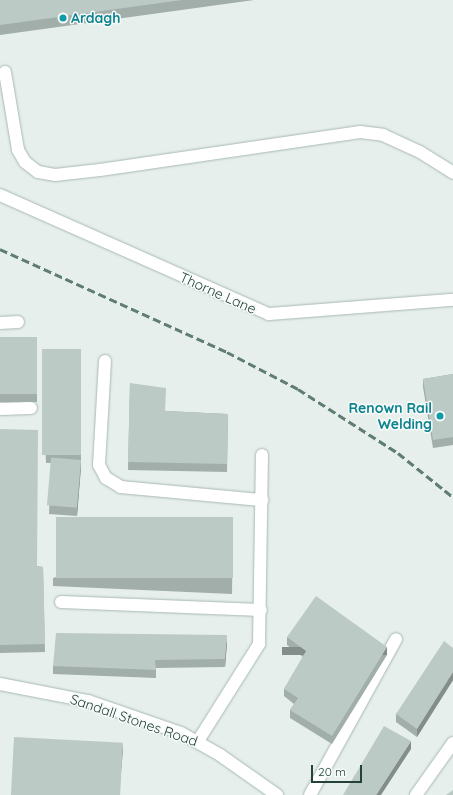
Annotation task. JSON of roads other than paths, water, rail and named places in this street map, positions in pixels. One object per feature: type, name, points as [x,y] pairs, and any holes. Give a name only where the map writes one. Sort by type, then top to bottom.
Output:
[{"type":"street","points":[[5,72],[18,150],[25,162],[38,172],[55,175],[100,170],[360,132],[383,135],[420,152],[453,173]]},
{"type":"street","name":"Thorne Lane","points":[[0,195],[269,314],[453,300]]},
{"type":"street","points":[[0,323],[18,322]]},
{"type":"street","points":[[105,361],[99,465],[106,478],[121,486],[262,500]]},
{"type":"street","points":[[0,409],[31,408]]},
{"type":"street","points":[[198,741],[259,644],[261,610],[262,455]]},
{"type":"street","points":[[61,602],[261,610]]},
{"type":"street","points":[[310,795],[396,639]]},
{"type":"street","name":"Sandall Stones Road","points":[[0,684],[88,701],[198,741],[277,795]]},
{"type":"street","points":[[416,795],[453,743]]},
{"type":"railway","points":[[0,249],[227,352],[298,389],[398,453],[453,497]]},
{"type":"place","name":"Ardagh","points":[[63,18]]},
{"type":"place","name":"Renown Rail Welding","points":[[440,416]]}]
